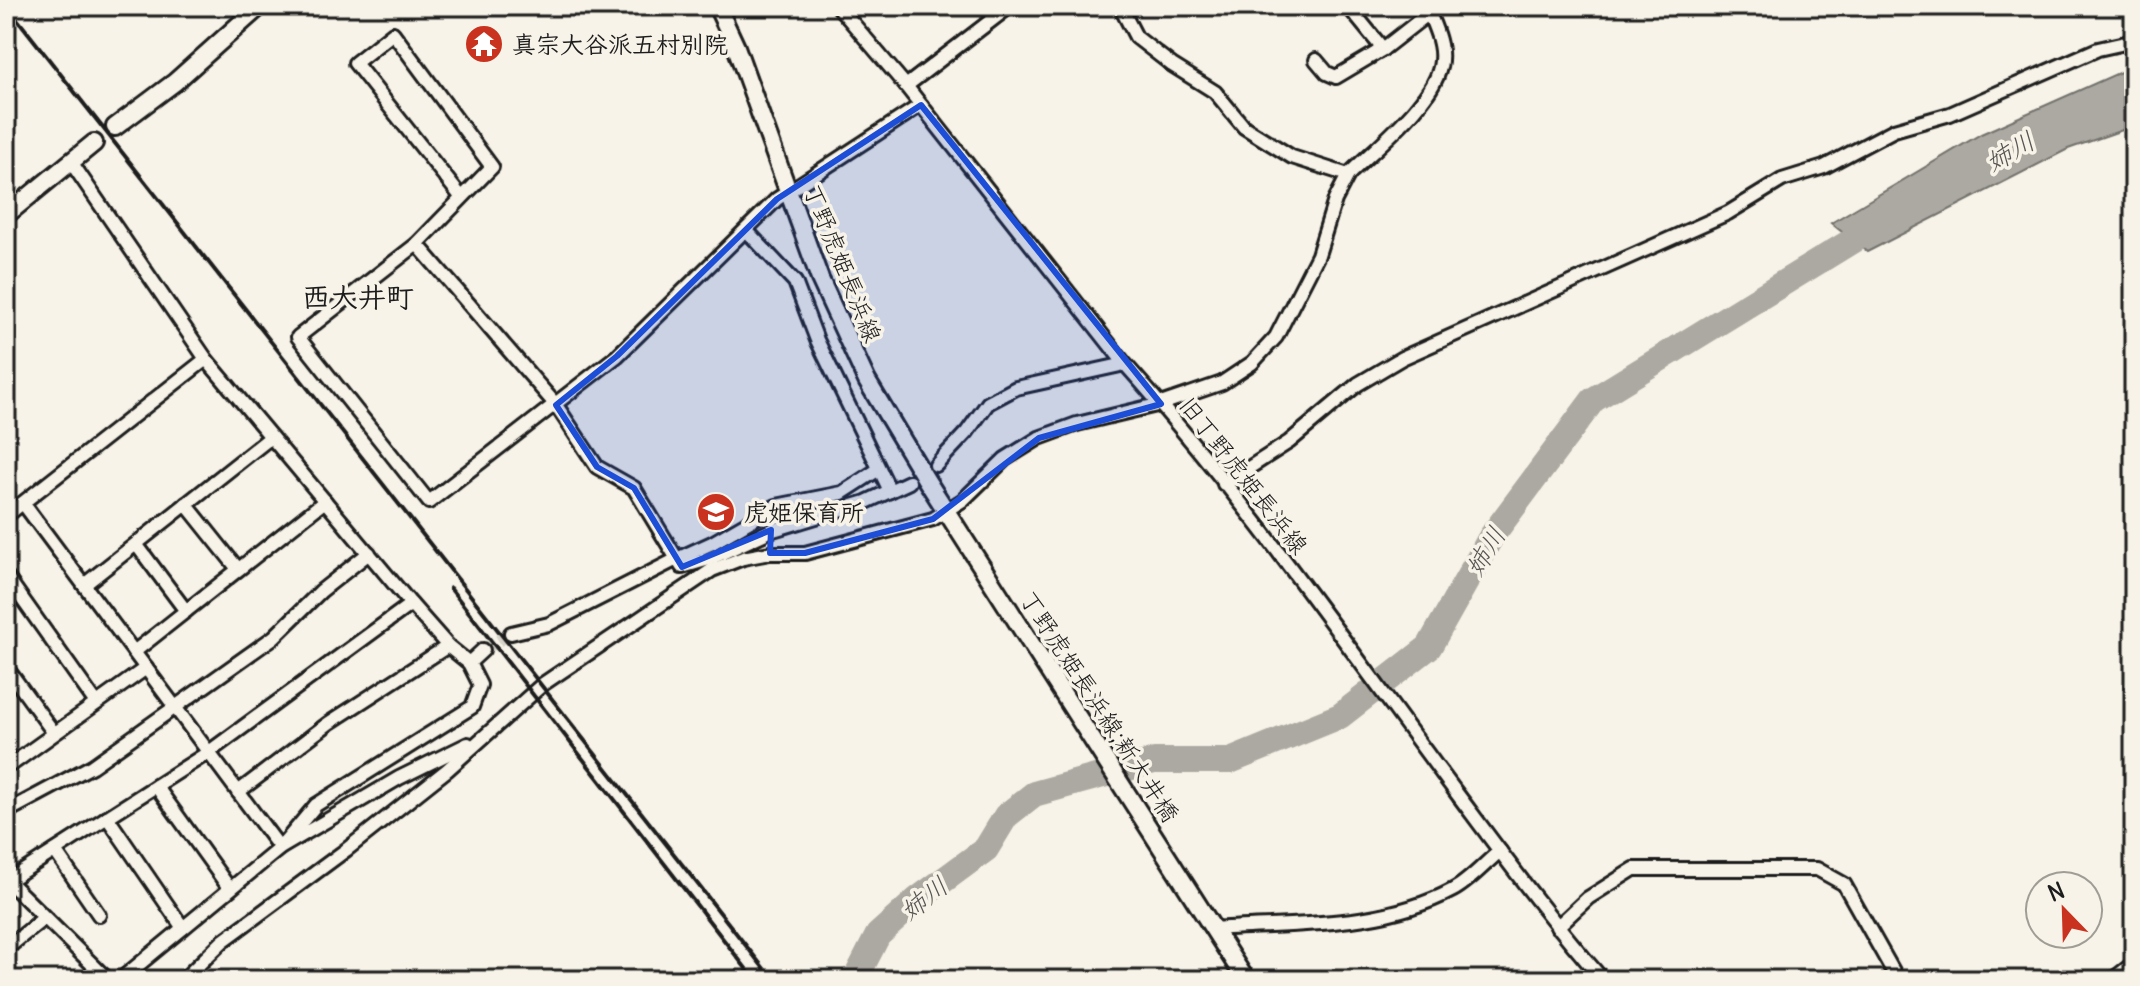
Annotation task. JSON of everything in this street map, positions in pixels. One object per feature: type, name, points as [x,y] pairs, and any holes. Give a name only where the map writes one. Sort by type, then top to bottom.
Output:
[{"type":"main road","name":"丁野虎姫長浜線","points":[[717,6],[736,47],[820,279],[867,381],[950,517]]},
{"type":"main road","points":[[115,127],[175,82],[254,8]]},
{"type":"main road","points":[[6,215],[94,143]]},
{"type":"main road","name":"丁野虎姫長浜線;新大井橋","points":[[950,517],[1213,929]]},
{"type":"main road","points":[[1213,929],[1246,980]]},
{"type":"street","name":"旧丁野虎姫長浜線","points":[[838,6],[906,86],[1125,364],[1224,484],[1557,927],[1603,980]]},
{"type":"street","points":[[906,86],[1010,6]]},
{"type":"street","points":[[1120,6],[1136,37],[1172,65],[1215,92],[1244,127],[1292,157],[1348,175]]},
{"type":"street","points":[[1348,6],[1383,49]]},
{"type":"street","points":[[183,980],[223,941],[447,770],[543,684],[712,570],[743,558],[770,553],[805,553],[950,517],[1005,459],[1039,438],[1077,424],[1161,404],[1222,383],[1252,363],[1276,337],[1318,255],[1335,200],[1348,175],[1425,99],[1436,82],[1442,59],[1438,35],[1429,13],[1383,49],[1336,77],[1327,73],[1316,60]]},
{"type":"street","points":[[462,198],[355,63],[393,33],[492,167],[462,198],[417,244],[298,337],[429,502],[617,356],[788,192],[921,105]]},
{"type":"street","points":[[1224,484],[1289,442],[1358,384],[1402,358],[1728,213],[1782,180],[1824,167],[1894,130],[1950,114],[2098,49],[2134,41]]},
{"type":"street","points":[[71,162],[206,359],[411,604],[448,646],[469,663],[480,685],[472,707],[316,805],[280,848]]},
{"type":"street","points":[[746,230],[795,282],[817,340],[890,491]]},
{"type":"street","points":[[417,244],[556,405],[597,467],[634,488],[682,567],[709,559],[770,531],[866,502],[909,482]]},
{"type":"street","points":[[6,516],[206,359]]},
{"type":"street","points":[[936,465],[967,432],[988,403],[1016,388],[1125,364]]},
{"type":"street","points":[[84,585],[271,437]]},
{"type":"street","points":[[511,633],[549,624],[712,543],[776,506],[842,493],[879,469]]},
{"type":"street","points":[[134,652],[325,501]]},
{"type":"street","points":[[23,503],[280,848]]},
{"type":"street","points":[[186,504],[238,569]]},
{"type":"street","points":[[770,531],[770,553]]},
{"type":"street","points":[[136,544],[186,611]]},
{"type":"street","points":[[6,812],[92,766],[274,637],[321,591],[369,553]]},
{"type":"street","points":[[6,576],[96,703]]},
{"type":"street","points":[[108,980],[6,881],[209,752],[411,604]]},
{"type":"street","points":[[238,792],[329,723],[448,646]]},
{"type":"street","points":[[469,663],[483,650]]},
{"type":"street","points":[[6,667],[54,733]]},
{"type":"street","points":[[6,756],[12,764],[146,668]]},
{"type":"street","points":[[120,980],[280,848],[399,778],[486,735]]},
{"type":"street","points":[[156,786],[230,889]]},
{"type":"street","points":[[107,817],[183,928]]},
{"type":"street","points":[[55,851],[99,915]]},
{"type":"street","points":[[1213,929],[1359,919],[1409,910],[1456,888],[1500,851]]},
{"type":"street","points":[[1557,927],[1588,898],[1634,869],[1817,869],[1844,884],[1898,980]]},
{"type":"street","points":[[6,949],[44,918]]},
{"type":"street","points":[[2112,980],[2134,963]]},
{"type":"highlighted area","points":[[921,105],[1161,404],[1039,438],[933,519],[805,553],[770,553],[771,530],[682,567],[634,488],[597,467],[556,405],[617,356],[777,199]]},
{"type":"water","points":[[2134,66],[2134,126],[2068,149],[1867,252],[1831,223],[1981,134]]},
{"type":"waterway","name":"姉川","points":[[851,980],[857,976],[878,935],[918,899],[986,849],[1006,816],[1034,794],[1154,761],[1230,761],[1340,716],[1429,647],[1491,537],[1593,400],[1881,223]]},
{"type":"tunnel","points":[[483,650],[511,633]]},
{"type":"railway","points":[[7,6],[773,980]]},
{"type":"railway","points":[[450,588],[755,980]]},
{"type":"place","name":"真宗大谷派五村別院","points":[[484,44]]},
{"type":"place","name":"虎姫保育所","points":[[716,512]]},
{"type":"district","name":"西大井町","points":[[358,297]]}]
